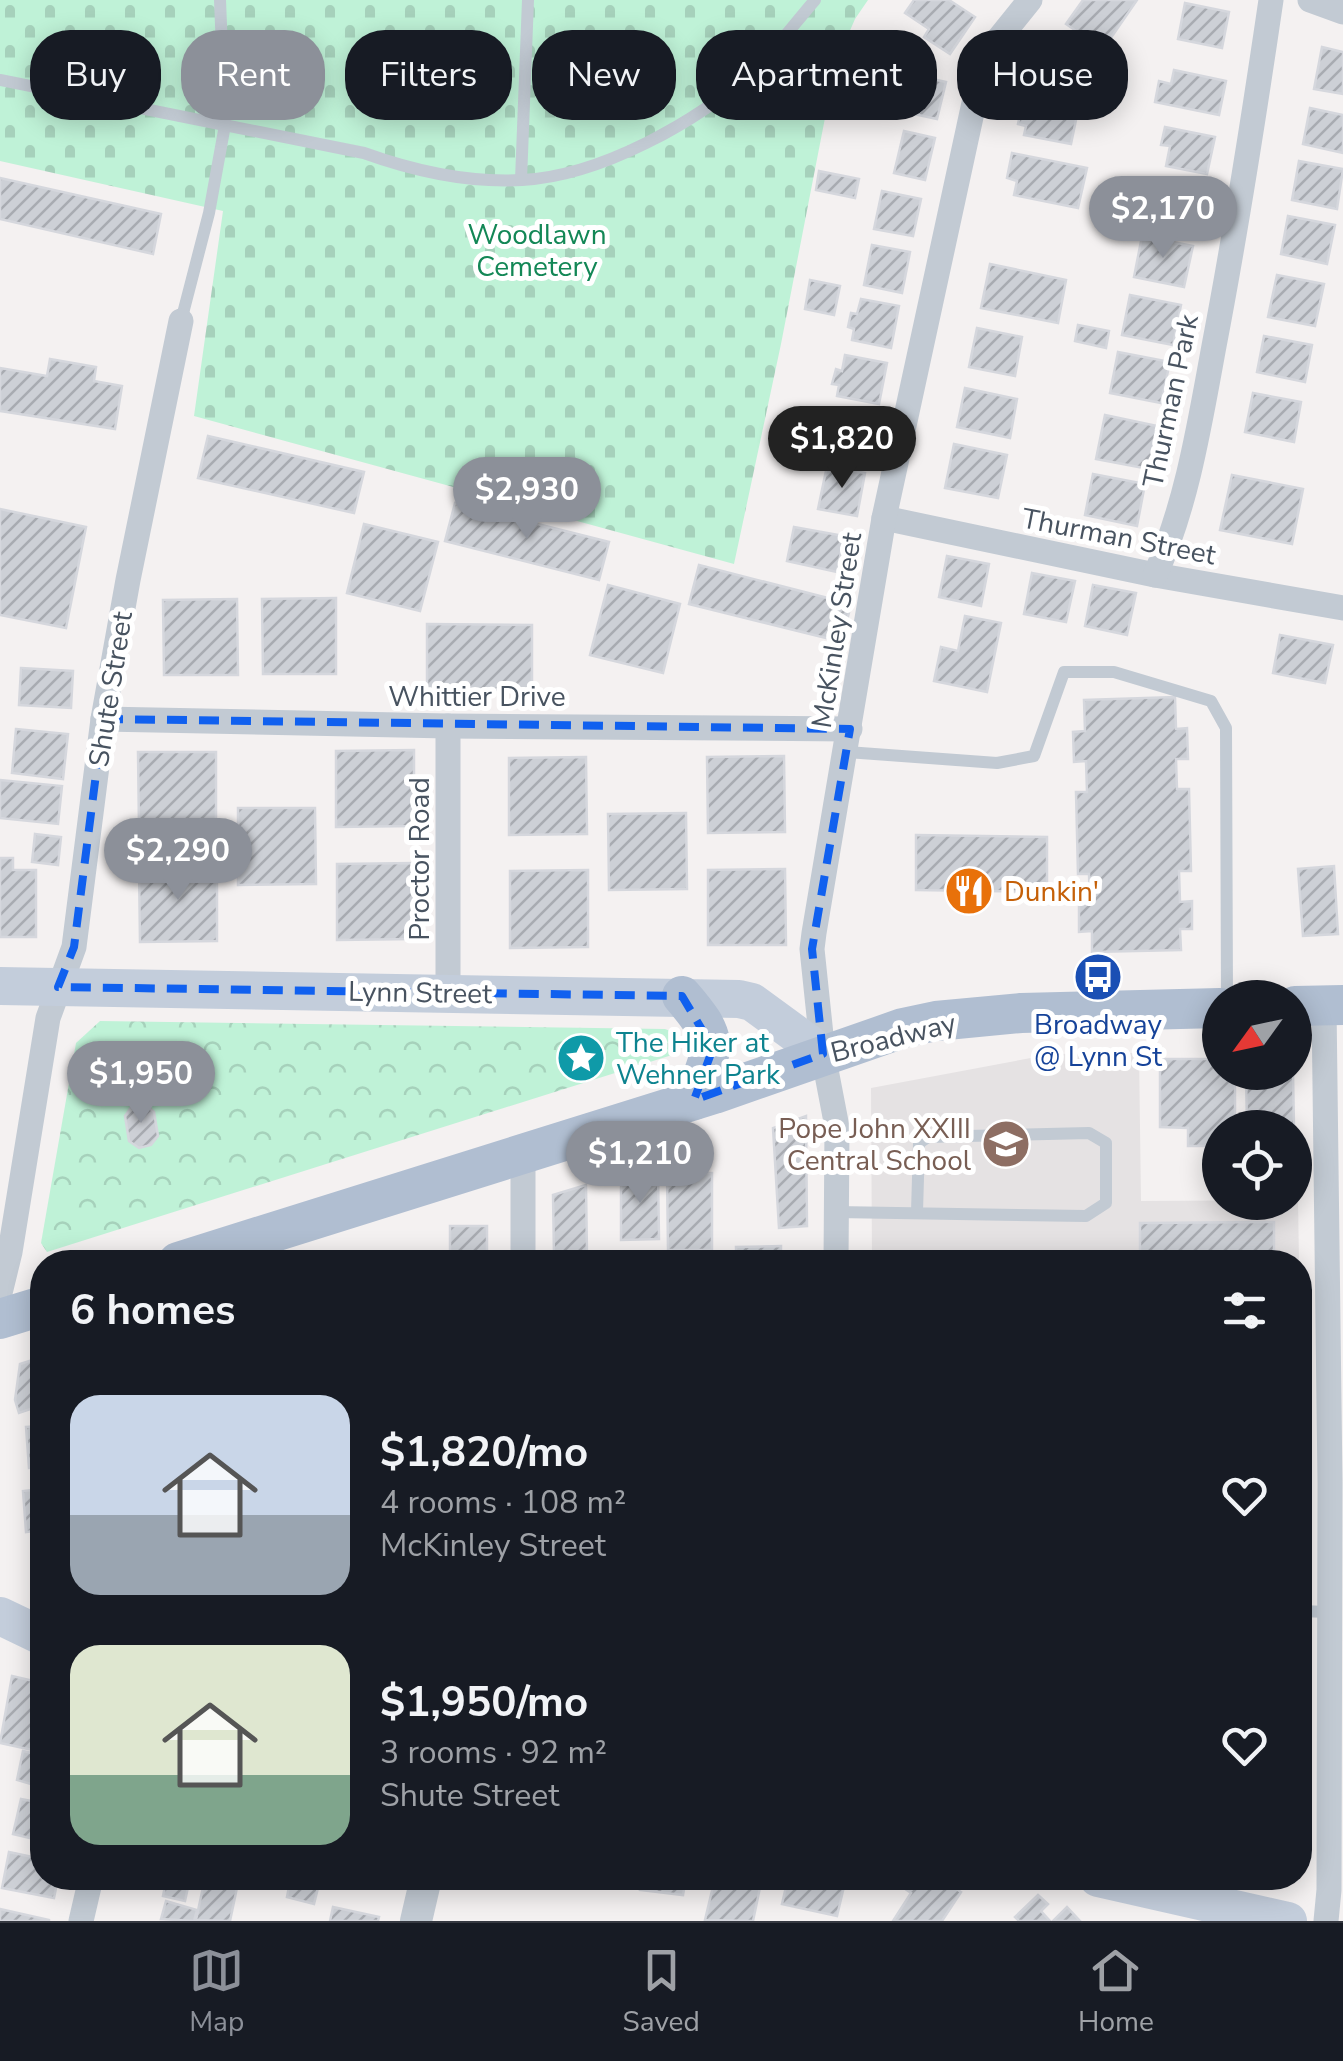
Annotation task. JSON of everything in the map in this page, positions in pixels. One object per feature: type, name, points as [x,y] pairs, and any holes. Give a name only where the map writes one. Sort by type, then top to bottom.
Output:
[{"type":"main road","name":"Lynn Street","points":[[0,986],[682,996],[752,1002],[822,1054]]},
{"type":"main road","points":[[682,996],[703,1019],[713,1047],[694,1100]]},
{"type":"main road","name":"Broadway","points":[[254,1250],[523,1154],[694,1100],[880,1034],[936,1020],[1021,1013],[1202,1008]]},
{"type":"main road","points":[[0,1320],[30,1310]]},
{"type":"main road","points":[[0,1616],[30,1630]]},
{"type":"main road","points":[[1130,1890],[1183,1910],[1288,1921]]},
{"type":"street","name":"McKinley Street","points":[[836,1250],[837,1127],[822,1054],[812,949],[884,518],[984,57],[1030,0]]},
{"type":"street","name":"Thurman Park","points":[[1155,575],[1168,546],[1202,409],[1271,0]]},
{"type":"street","points":[[1310,0],[1343,12]]},
{"type":"street","name":"Shute Street","points":[[0,1292],[48,1018],[74,948],[104,719],[181,321]]},
{"type":"street","name":"Thurman Street","points":[[884,518],[1155,575],[1343,608]]},
{"type":"street","name":"Whittier Drive","points":[[104,719],[448,726],[848,741]]},
{"type":"street","name":"Proctor Road","points":[[448,726],[448,992]]},
{"type":"street","points":[[1320,1006],[1328,1612],[1326,1921]]},
{"type":"street","points":[[523,1154],[523,1250]]},
{"type":"street","points":[[81,1921],[88,1890]]},
{"type":"street","points":[[416,1921],[423,1890]]},
{"type":"lane","points":[[181,321],[211,204],[224,124],[219,0]]},
{"type":"lane","points":[[521,180],[528,0]]},
{"type":"lane","points":[[0,80],[364,153],[413,170],[521,180],[581,167],[650,142],[704,111],[756,68],[814,0]]},
{"type":"lane","points":[[848,741],[997,763],[1034,756],[1064,672],[1114,672],[1211,702],[1226,728],[1227,980]]},
{"type":"lane","points":[[836,1212],[1086,1216],[1106,1203],[1106,1143],[1089,1133],[928,1138],[919,1143],[917,1212]]},
{"type":"lane","points":[[1312,1611],[1328,1612]]},
{"type":"highlighted area","points":[[103,719],[850,729],[812,949],[823,1054],[694,1100],[713,1048],[682,996],[58,987],[74,947]]},
{"type":"shaded area","name":"Pope John XXIII Central School","points":[[1139,1053],[1141,1201],[1202,1201],[1202,1220],[1298,1220],[1299,1250],[872,1250],[871,1088],[1052,1054]]},
{"type":"green space","name":"Woodlawn Cemetery","points":[[0,0],[868,0],[850,30],[696,30],[696,120],[825,120],[734,564],[194,416],[223,211],[0,161]]},
{"type":"green space","points":[[100,1021],[665,1029],[676,1033],[679,1041],[672,1055],[46,1250],[41,1243],[76,1043]]},
{"type":"building","points":[[914,0],[949,0],[975,17],[966,30],[957,30],[957,44],[950,54],[937,46],[937,30],[928,30],[905,13]]},
{"type":"building","points":[[1083,0],[1137,0],[1116,30],[1075,30],[1066,24]]},
{"type":"building","points":[[1185,3],[1229,12],[1222,48],[1178,39]]},
{"type":"building","points":[[1322,47],[1343,52],[1343,94],[1314,89]]},
{"type":"building","points":[[1174,70],[1226,81],[1219,115],[1155,102],[1159,81],[1171,84]]},
{"type":"building","points":[[937,80],[946,82],[937,119]]},
{"type":"building","points":[[1310,108],[1343,115],[1343,153],[1303,144]]},
{"type":"building","points":[[1019,120],[1076,120],[1071,144],[1024,135],[1026,126],[1018,124]]},
{"type":"building","points":[[1165,127],[1215,137],[1207,174],[1166,166],[1170,146],[1161,145]]},
{"type":"building","points":[[904,131],[935,138],[925,180],[894,173]]},
{"type":"building","points":[[1012,153],[1087,168],[1078,208],[1014,195],[1017,181],[1007,178]]},
{"type":"building","points":[[1299,161],[1343,169],[1337,209],[1292,200]]},
{"type":"building","points":[[819,171],[859,179],[855,198],[816,190]]},
{"type":"building","points":[[0,178],[161,214],[153,254],[0,219]]},
{"type":"building","points":[[1154,178],[1204,189],[1196,231],[1145,221]]},
{"type":"building","points":[[882,191],[921,199],[913,236],[874,229]]},
{"type":"building","points":[[1288,216],[1335,225],[1327,264],[1281,254]]},
{"type":"building","points":[[1142,236],[1193,246],[1184,287],[1134,277]]},
{"type":"building","points":[[872,245],[910,252],[902,293],[864,285]]},
{"type":"building","points":[[990,264],[1066,280],[1058,323],[981,308]]},
{"type":"building","points":[[1277,275],[1324,284],[1315,326],[1268,317]]},
{"type":"building","points":[[810,280],[840,286],[834,315],[805,309]]},
{"type":"building","points":[[1130,295],[1181,305],[1173,345],[1122,335]]},
{"type":"building","points":[[861,299],[899,306],[891,348],[852,340],[854,329],[848,327],[851,313],[857,314]]},
{"type":"building","points":[[1078,325],[1109,331],[1106,348],[1075,341]]},
{"type":"building","points":[[977,328],[1022,337],[1015,376],[969,367]]},
{"type":"building","points":[[1264,336],[1312,345],[1305,382],[1257,372]]},
{"type":"building","points":[[1118,352],[1170,362],[1161,403],[1110,393]]},
{"type":"building","points":[[845,355],[887,363],[879,404],[837,396],[839,385],[832,384],[836,369],[842,371]]},
{"type":"building","points":[[50,359],[96,367],[94,381],[122,386],[115,429],[0,411],[0,368],[47,376]]},
{"type":"building","points":[[965,388],[1017,399],[1010,438],[957,427]]},
{"type":"building","points":[[1253,393],[1301,402],[1294,442],[1245,432]]},
{"type":"building","points":[[838,408],[877,416],[868,460],[829,452]]},
{"type":"building","points":[[1105,415],[1157,426],[1149,469],[1096,459]]},
{"type":"building","points":[[208,436],[364,472],[354,513],[198,478]]},
{"type":"building","points":[[954,444],[1007,455],[998,498],[945,488]]},
{"type":"building","points":[[827,466],[865,473],[857,516],[818,509]]},
{"type":"building","points":[[1093,474],[1145,484],[1137,526],[1085,515]]},
{"type":"building","points":[[1232,475],[1303,489],[1292,544],[1220,530]]},
{"type":"building","points":[[455,503],[609,542],[599,580],[445,541]]},
{"type":"building","points":[[0,509],[86,527],[66,628],[0,615]]},
{"type":"building","points":[[364,524],[438,542],[420,611],[347,593]]},
{"type":"building","points":[[794,527],[844,536],[837,572],[787,561]]},
{"type":"building","points":[[947,556],[989,564],[981,606],[939,597]]},
{"type":"building","points":[[699,565],[851,604],[842,642],[689,604]]},
{"type":"building","points":[[1032,573],[1075,581],[1066,622],[1024,614]]},
{"type":"building","points":[[608,585],[680,604],[663,673],[590,655]]},
{"type":"building","points":[[1093,585],[1136,593],[1127,635],[1085,626]]},
{"type":"building","points":[[336,598],[336,674],[263,674],[262,599]]},
{"type":"building","points":[[237,599],[238,675],[164,675],[163,600]]},
{"type":"building","points":[[965,616],[1001,623],[987,692],[934,681],[941,647],[958,651]]},
{"type":"building","points":[[427,624],[532,625],[532,690],[427,689]]},
{"type":"building","points":[[1280,635],[1333,645],[1325,683],[1273,673]]},
{"type":"building","points":[[21,668],[73,671],[71,708],[19,705]]},
{"type":"building","points":[[1175,697],[1176,729],[1187,728],[1188,759],[1176,759],[1177,789],[1189,789],[1191,871],[1179,871],[1180,902],[1192,901],[1192,929],[1180,929],[1181,950],[1092,952],[1092,931],[1079,932],[1079,904],[1090,904],[1089,874],[1078,874],[1076,792],[1087,792],[1086,761],[1074,762],[1073,732],[1085,731],[1084,700]]},
{"type":"building","points":[[16,729],[68,734],[63,779],[12,773]]},
{"type":"building","points":[[414,750],[414,826],[336,827],[336,751]]},
{"type":"building","points":[[138,752],[216,752],[216,828],[139,829]]},
{"type":"building","points":[[784,756],[785,832],[708,833],[707,757]]},
{"type":"building","points":[[586,757],[587,834],[509,835],[509,758]]},
{"type":"building","points":[[0,780],[62,786],[58,824],[0,818]]},
{"type":"building","points":[[238,808],[315,808],[316,884],[238,885]]},
{"type":"building","points":[[686,813],[687,889],[609,890],[608,814]]},
{"type":"building","points":[[35,834],[61,837],[58,865],[32,862]]},
{"type":"building","points":[[916,835],[1047,837],[1047,892],[916,890]]},
{"type":"building","points":[[0,858],[13,858],[13,870],[36,870],[36,937],[0,937]]},
{"type":"building","points":[[415,863],[415,939],[337,940],[337,864]]},
{"type":"building","points":[[217,865],[217,941],[140,942],[139,866]]},
{"type":"building","points":[[1334,866],[1338,934],[1303,936],[1298,869]]},
{"type":"building","points":[[785,869],[786,945],[708,945],[708,870]]},
{"type":"building","points":[[588,870],[588,947],[510,948],[510,871]]},
{"type":"building","points":[[1160,1059],[1202,1059],[1202,1090],[1235,1090],[1235,1110],[1202,1110],[1202,1146],[1188,1146],[1188,1128],[1160,1127]]},
{"type":"building","points":[[1246,1090],[1293,1090],[1294,1110],[1247,1110]]},
{"type":"building","points":[[145,1104],[154,1112],[158,1136],[151,1145],[139,1148],[129,1141],[125,1116],[132,1106]]},
{"type":"building","points":[[806,1116],[807,1226],[779,1228],[773,1128]]},
{"type":"building","points":[[658,1172],[659,1239],[621,1240],[621,1173]]},
{"type":"building","points":[[667,1173],[712,1173],[712,1250],[668,1250]]},
{"type":"building","points":[[586,1185],[587,1250],[554,1250],[553,1195]]},
{"type":"building","points":[[1274,1222],[1274,1250],[1140,1250],[1140,1223]]},
{"type":"building","points":[[450,1226],[487,1226],[487,1250],[450,1250]]},
{"type":"building","points":[[781,1246],[781,1250],[736,1250]]},
{"type":"building","points":[[30,1361],[30,1409],[19,1413],[15,1400],[20,1364]]},
{"type":"building","points":[[26,1427],[30,1427],[30,1468],[29,1468]]},
{"type":"building","points":[[30,1490],[30,1532],[26,1532],[23,1491]]},
{"type":"building","points":[[12,1676],[30,1680],[30,1749],[0,1743]]},
{"type":"building","points":[[23,1751],[30,1753],[30,1784],[17,1780]]},
{"type":"building","points":[[21,1799],[30,1801],[30,1838],[13,1834]]},
{"type":"building","points":[[9,1852],[30,1856],[30,1890],[56,1890],[54,1898],[2,1888]]},
{"type":"building","points":[[164,1890],[187,1890],[185,1901],[163,1896]]},
{"type":"building","points":[[202,1890],[236,1890],[230,1921],[196,1920]]},
{"type":"building","points":[[288,1890],[318,1890],[314,1904],[287,1897]]},
{"type":"building","points":[[640,1890],[684,1890],[683,1895]]},
{"type":"building","points":[[712,1890],[759,1890],[753,1921],[705,1920]]},
{"type":"building","points":[[785,1890],[843,1890],[837,1916],[782,1904]]},
{"type":"building","points":[[907,1890],[961,1892],[942,1921],[893,1921],[911,1893]]},
{"type":"building","points":[[1038,1895],[1048,1904],[1041,1911],[1050,1921],[1019,1921],[1015,1917]]},
{"type":"building","points":[[166,1901],[197,1910],[194,1921],[161,1919]]},
{"type":"building","points":[[333,1907],[379,1917],[378,1921],[330,1921]]},
{"type":"building","points":[[1067,1907],[1080,1921],[1053,1921]]},
{"type":"building","points":[[0,1909],[49,1920],[49,1921],[0,1921]]},
{"type":"place","name":"Dunkin'","points":[[969,891]]},
{"type":"place","name":"Broadway @ Lynn St","points":[[1098,977]]},
{"type":"place","name":"The Hiker at Wehner Park","points":[[581,1058]]},
{"type":"place","name":"Pope John XXIII Central School","points":[[1006,1144]]}]
